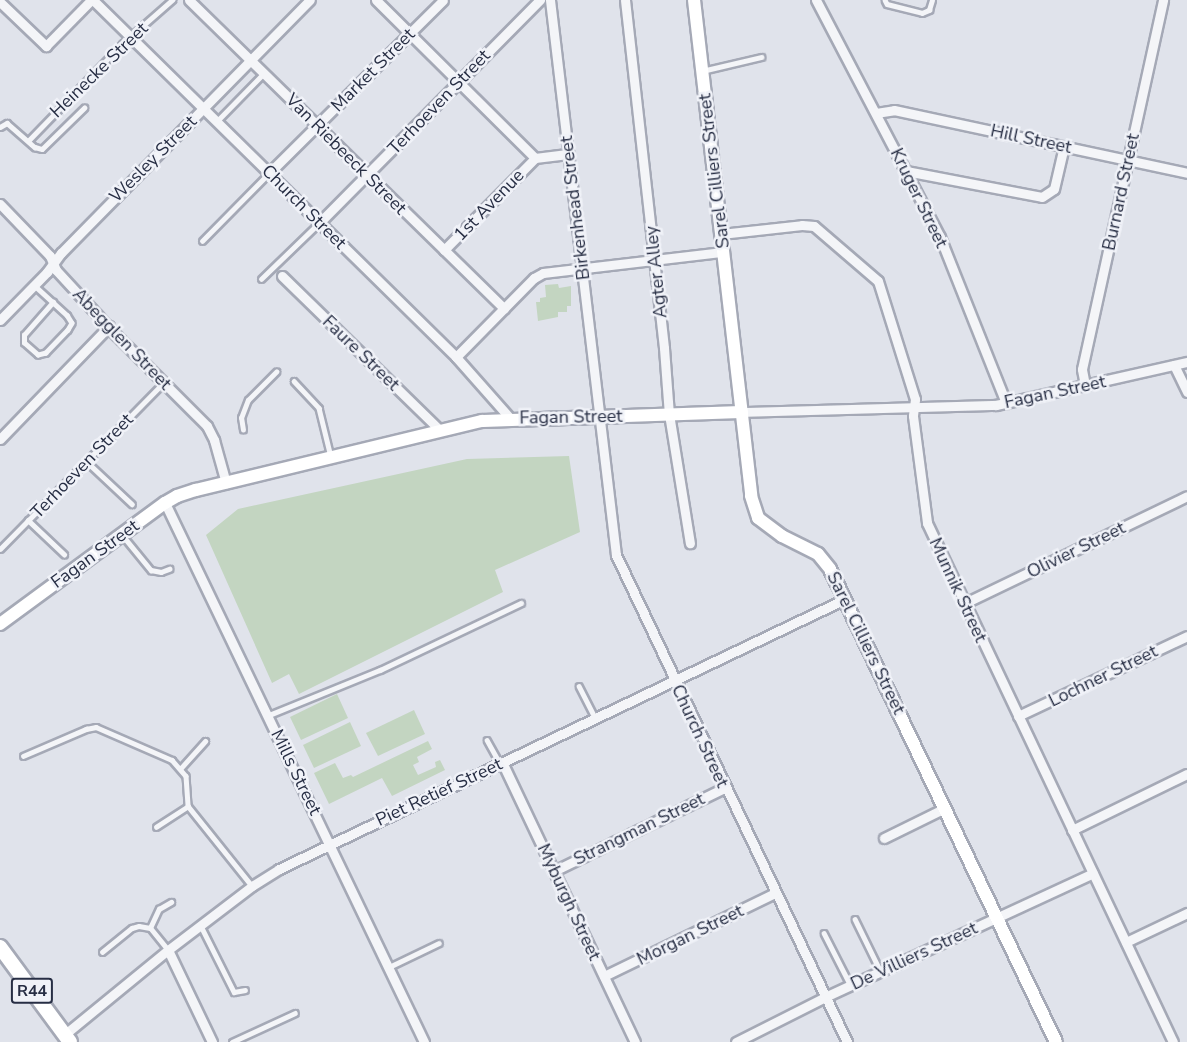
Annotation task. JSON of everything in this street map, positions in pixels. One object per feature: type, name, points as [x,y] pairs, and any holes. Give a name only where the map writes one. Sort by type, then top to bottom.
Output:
[{"type":"main road","name":"R44","points":[[0,947],[67,1039]]},
{"type":"street","name":"Church Street","points":[[92,0],[456,357],[510,418]]},
{"type":"street","points":[[0,2],[46,46],[92,0]]},
{"type":"street","name":"Van Riebeeck Street","points":[[189,0],[504,308]]},
{"type":"street","name":"Wesley Street","points":[[0,320],[310,0]]},
{"type":"street","points":[[376,0],[535,158]]},
{"type":"street","name":"Market Street","points":[[269,173],[443,0]]},
{"type":"street","name":"Terhoeven Street","points":[[320,222],[540,0]]},
{"type":"street","name":"Birkenhead Street","points":[[550,0],[599,417]]},
{"type":"street","name":"Agter Alley","points":[[625,0],[669,414],[690,543]]},
{"type":"street","name":"Sarel Cilliers Street","points":[[694,0],[751,496],[758,518],[782,536],[825,560],[1056,1042]]},
{"type":"street","name":"Kruger Street","points":[[816,0],[940,237],[1006,403]]},
{"type":"street","name":"Burnard Street","points":[[1085,385],[1082,369],[1163,0]]},
{"type":"street","name":"Hill Street","points":[[876,112],[894,110],[1187,173]]},
{"type":"street","points":[[906,171],[1042,197],[1054,189],[1064,146]]},
{"type":"street","name":"1st Avenue","points":[[444,250],[535,158],[568,154]]},
{"type":"street","name":"Abegglen Street","points":[[0,204],[50,256],[56,270],[207,426],[214,440],[226,483]]},
{"type":"street","name":"Munnik Street","points":[[721,234],[802,225],[814,226],[873,274],[878,281],[915,399],[925,516],[964,603],[1173,1042]]},
{"type":"street","points":[[456,357],[539,274],[723,252]]},
{"type":"street","name":"Faure Street","points":[[282,276],[440,430]]},
{"type":"street","points":[[0,439],[109,326]]},
{"type":"street","name":"Fagan Street","points":[[0,624],[177,496],[440,430],[510,418],[1006,403],[1187,362]]},
{"type":"street","points":[[1174,365],[1187,392]]},
{"type":"street","name":"Church Street","points":[[599,417],[616,555],[724,788],[847,1042]]},
{"type":"street","points":[[0,424],[8,431]]},
{"type":"street","name":"Olivier Street","points":[[964,603],[1187,496]]},
{"type":"street","name":"Mills Street","points":[[165,503],[331,844],[424,1042]]},
{"type":"street","name":"Piet Retief Street","points":[[67,1039],[168,950],[252,886],[279,869],[845,599]]},
{"type":"street","name":"Lochner Street","points":[[1018,716],[1187,636]]},
{"type":"street","name":"Myburgh Street","points":[[501,763],[635,1042]]},
{"type":"street","points":[[1072,830],[1187,774]]},
{"type":"street","name":"Strangman Street","points":[[554,871],[724,788]]},
{"type":"street","points":[[884,838],[945,807]]},
{"type":"street","name":"De Villiers Street","points":[[736,1042],[825,997],[1093,873]]},
{"type":"street","name":"Morgan Street","points":[[604,976],[775,893]]},
{"type":"street","points":[[1126,942],[1187,913]]},
{"type":"street","points":[[168,950],[212,1042]]},
{"type":"lane","name":"Heinecke Street","points":[[28,141],[130,37],[136,35],[172,0]]},
{"type":"lane","points":[[885,0],[887,4],[922,13],[929,10],[932,0]]},
{"type":"lane","points":[[702,71],[761,57]]},
{"type":"lane","points":[[217,122],[264,73]]},
{"type":"lane","points":[[0,127],[6,123],[37,148],[42,149],[84,108]]},
{"type":"lane","name":"Market Street","points":[[202,240],[269,173]]},
{"type":"lane","name":"Terhoeven Street","points":[[261,279],[320,222]]},
{"type":"lane","points":[[34,285],[53,302],[67,315],[72,323],[46,353],[38,356],[24,343],[24,335],[53,302]]},
{"type":"lane","points":[[243,430],[241,418],[248,400],[276,372]]},
{"type":"lane","points":[[294,381],[319,408],[331,457]]},
{"type":"lane","name":"Terhoeven Street","points":[[0,549],[163,382]]},
{"type":"lane","points":[[86,461],[132,504]]},
{"type":"lane","points":[[28,520],[64,554]]},
{"type":"lane","points":[[122,534],[151,570],[161,572],[169,569]]},
{"type":"lane","points":[[269,715],[357,680],[521,603]]},
{"type":"lane","points":[[579,686],[595,718]]},
{"type":"lane","points":[[23,756],[86,729],[96,727],[172,760],[181,768],[186,780],[188,806],[252,886]]},
{"type":"lane","points":[[487,740],[501,763]]},
{"type":"lane","points":[[181,768],[205,741]]},
{"type":"lane","points":[[156,827],[188,806]]},
{"type":"lane","points":[[150,928],[164,898]]},
{"type":"lane","points":[[159,909],[171,902]]},
{"type":"lane","points":[[855,919],[881,972]]},
{"type":"lane","points":[[102,952],[132,928],[140,926],[150,928],[168,950]]},
{"type":"lane","points":[[201,926],[234,991],[237,993],[245,990]]},
{"type":"lane","points":[[824,933],[851,986]]},
{"type":"lane","points":[[388,967],[439,943]]},
{"type":"lane","points":[[232,1042],[295,1013]]},
{"type":"green space","points":[[558,284],[559,288],[571,286],[571,306],[567,306],[567,312],[558,312],[558,317],[538,321],[536,302],[546,297],[545,285]]},
{"type":"green space","points":[[569,456],[580,532],[495,570],[503,592],[299,694],[289,674],[272,683],[206,535],[238,509],[467,459]]},
{"type":"green space","points":[[337,694],[348,718],[301,740],[290,717]]},
{"type":"green space","points":[[414,710],[425,734],[378,756],[366,733]]},
{"type":"green space","points":[[350,722],[361,746],[314,768],[303,745]]},
{"type":"green space","points":[[428,741],[432,749],[417,757],[419,762],[413,765],[418,775],[436,767],[435,762],[440,760],[445,770],[392,796],[382,778],[329,804],[314,773],[335,763],[343,778],[351,775],[353,777]]}]
